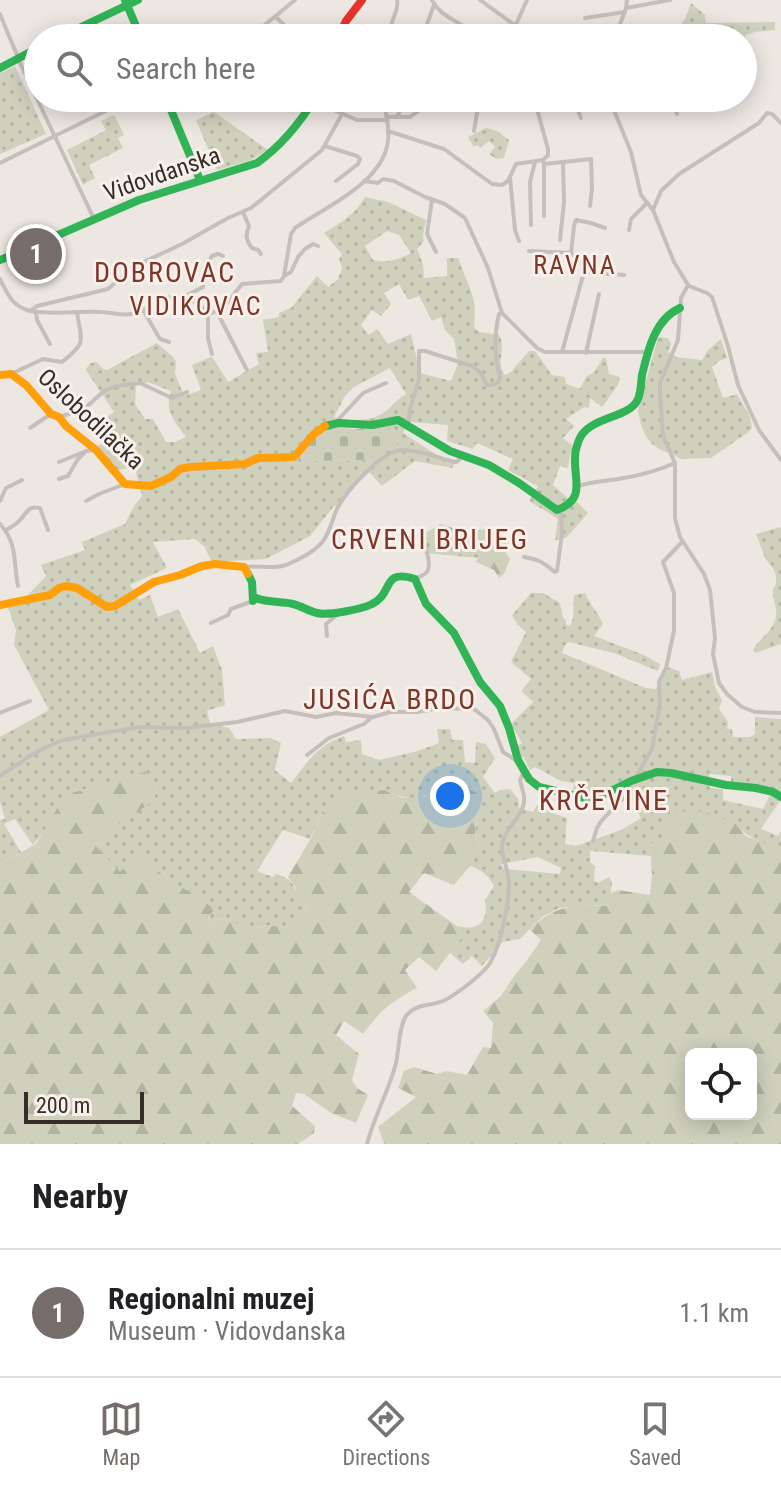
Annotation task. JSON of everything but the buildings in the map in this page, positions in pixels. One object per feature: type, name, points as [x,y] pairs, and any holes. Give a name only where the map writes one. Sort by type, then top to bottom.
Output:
[{"type":"street","points":[[85,24],[138,0]]},
{"type":"street","points":[[267,24],[295,0]]},
{"type":"street","points":[[345,24],[362,0]]},
{"type":"street","points":[[391,24],[398,6],[397,0]]},
{"type":"street","points":[[480,0],[513,24]]},
{"type":"street","points":[[517,24],[527,0]]},
{"type":"street","points":[[620,24],[627,0]]},
{"type":"street","points":[[585,18],[670,0]]},
{"type":"street","points":[[433,2],[438,11],[461,24]]},
{"type":"street","points":[[426,24],[433,2]]},
{"type":"street","points":[[126,3],[135,24]]},
{"type":"street","points":[[0,14],[24,72]]},
{"type":"street","points":[[276,17],[283,24]]},
{"type":"street","points":[[0,68],[24,56]]},
{"type":"street","points":[[42,112],[94,219]]},
{"type":"street","points":[[0,163],[104,112]]},
{"type":"street","points":[[172,112],[200,180]]},
{"type":"street","name":"Vidovdanska","points":[[0,260],[139,200],[266,158],[305,112]]},
{"type":"street","points":[[338,112],[362,121],[410,117],[417,112]]},
{"type":"street","points":[[185,297],[208,312],[217,312],[242,284],[281,281],[295,228],[364,181],[378,165],[388,141],[385,112]]},
{"type":"street","points":[[397,116],[399,112]]},
{"type":"street","points":[[474,131],[477,112]]},
{"type":"street","points":[[538,112],[549,153],[543,162],[544,216]]},
{"type":"street","points":[[579,112],[581,118]]},
{"type":"street","points":[[615,112],[631,152],[641,195],[653,210],[674,262],[688,285],[712,297],[738,385],[759,430],[781,460]]},
{"type":"street","points":[[653,210],[661,191],[679,174],[759,123],[767,113],[770,112],[781,123]]},
{"type":"street","points":[[33,311],[37,306],[108,289],[135,266],[251,208],[325,146],[342,114]]},
{"type":"street","points":[[388,131],[444,149],[494,185],[502,185],[516,164],[591,159],[590,206]]},
{"type":"street","points":[[325,146],[360,159],[336,181]]},
{"type":"street","points":[[531,225],[530,182],[535,162]]},
{"type":"street","points":[[560,240],[564,202],[563,162]]},
{"type":"street","points":[[510,177],[515,230],[519,241]]},
{"type":"street","points":[[364,181],[394,181],[453,208],[469,223],[502,313],[537,348],[545,352],[650,352]]},
{"type":"street","points":[[432,200],[427,234],[436,252]]},
{"type":"street","points":[[629,230],[631,219],[647,203]]},
{"type":"street","points":[[243,212],[249,226],[246,238],[252,248],[261,254]]},
{"type":"street","points":[[571,253],[576,220],[605,228]]},
{"type":"street","points":[[284,276],[291,272],[305,249],[313,244],[318,246]]},
{"type":"street","points":[[529,251],[571,253],[583,265],[584,272],[562,352]]},
{"type":"street","points":[[0,279],[18,307],[33,311],[128,315],[167,298],[185,297],[202,289],[207,264],[212,256],[223,256]]},
{"type":"street","points":[[584,272],[624,275]]},
{"type":"street","points":[[688,285],[681,298],[678,340],[660,383],[663,436],[675,463],[675,518],[683,541],[704,574],[710,590],[715,623],[713,654],[719,683],[742,707],[755,712],[781,713]]},
{"type":"street","points":[[586,353],[599,294]]},
{"type":"street","points":[[336,422],[371,425],[398,420],[442,447],[489,465],[557,510],[571,502],[578,486],[575,458],[580,437],[589,426],[608,419],[638,400],[655,331],[671,312],[680,308]]},
{"type":"street","points":[[143,310],[160,339],[169,342]]},
{"type":"street","points":[[33,311],[50,344]]},
{"type":"street","points":[[11,374],[43,359],[61,362],[77,350],[81,345],[81,336],[77,312]]},
{"type":"street","points":[[208,312],[208,339],[212,354]]},
{"type":"street","points":[[217,312],[247,370]]},
{"type":"street","points":[[408,425],[419,380],[419,351],[472,366],[480,372],[487,385],[498,383],[496,332],[499,314],[502,313]]},
{"type":"street","name":"Oslobodilačka","points":[[0,375],[11,374],[26,385],[55,416],[96,450],[125,484],[134,486],[151,486],[180,469],[190,467],[245,464],[258,458],[294,457],[314,433],[336,422]]},
{"type":"street","points":[[30,428],[55,416],[85,408],[104,391],[116,386],[140,383],[172,398],[187,392]]},
{"type":"street","points":[[336,422],[363,393],[386,383]]},
{"type":"street","points":[[59,462],[96,450]]},
{"type":"street","points":[[0,605],[50,595],[66,586],[77,588],[107,607],[115,606],[154,582],[202,566],[215,564],[261,568],[289,564],[323,542],[338,506],[352,484],[390,454],[400,450],[456,462],[461,454]]},
{"type":"street","points":[[59,479],[68,476],[86,451]]},
{"type":"street","points":[[578,486],[642,474],[675,463]]},
{"type":"street","points":[[0,501],[6,488],[22,480]]},
{"type":"street","points":[[86,501],[125,484]]},
{"type":"street","points":[[6,530],[19,522],[27,509],[35,507],[40,508],[48,530]]},
{"type":"street","points":[[524,557],[542,561],[557,571],[561,556],[561,508]]},
{"type":"street","points":[[0,524],[13,544],[18,586]]},
{"type":"street","points":[[415,579],[428,570],[428,557],[420,533]]},
{"type":"street","points":[[593,841],[598,826],[623,798],[652,749],[660,704],[659,682],[666,668],[674,631],[674,593],[663,562],[683,541]]},
{"type":"street","points":[[244,567],[252,582],[253,601]]},
{"type":"street","points":[[211,623],[228,615],[231,609],[256,598],[264,602],[301,605],[324,614],[373,604],[380,600],[392,578],[400,573],[415,579],[423,600],[454,634],[481,684],[499,704],[523,774],[539,787],[593,800],[657,772],[756,788],[781,797]]},
{"type":"street","points":[[327,636],[326,624],[344,610]]},
{"type":"street","points":[[0,713],[30,701]]},
{"type":"street","points":[[307,755],[329,738],[364,724],[373,717],[390,712],[441,708],[474,709],[488,720],[503,752],[519,761]]},
{"type":"street","points":[[0,776],[33,754],[62,740],[140,727],[186,728],[237,722],[285,711],[316,717],[336,713],[373,717]]},
{"type":"street","points":[[367,1144],[396,1063],[407,1014],[420,1005],[446,1000],[483,971],[494,954],[508,907],[508,875],[502,848],[505,836],[524,804],[520,780],[523,774]]},
{"type":"green space","points":[[691,3],[705,15],[706,23],[775,22],[775,30],[757,32],[757,24],[682,24]]},
{"type":"green space","points":[[15,66],[24,86],[24,112],[36,112],[46,134],[0,154],[0,73]]},
{"type":"green space","points":[[214,112],[268,150],[249,161],[217,170],[196,120]]},
{"type":"green space","points":[[114,115],[124,135],[118,138],[123,148],[89,165],[95,178],[83,185],[67,150],[106,130],[101,121]]},
{"type":"green space","points":[[486,128],[497,131],[509,140],[504,158],[496,159],[489,154],[495,147],[489,141],[480,148],[477,145],[474,147],[468,137]]},
{"type":"green space","points":[[365,197],[388,202],[426,220],[424,241],[417,249],[424,278],[447,276],[447,258],[458,258],[474,302],[475,329],[499,335],[501,366],[505,375],[529,351],[535,351],[552,375],[565,377],[566,384],[580,389],[603,358],[606,358],[609,374],[620,377],[618,385],[602,407],[590,398],[589,408],[584,407],[566,419],[574,426],[563,438],[574,447],[568,468],[560,466],[553,485],[588,513],[566,538],[555,540],[558,519],[529,501],[538,486],[508,470],[513,459],[477,443],[473,449],[447,441],[448,425],[411,422],[406,423],[403,433],[455,463],[452,468],[415,461],[382,486],[369,472],[351,487],[340,505],[334,506],[310,536],[266,559],[212,562],[204,546],[195,539],[153,542],[167,568],[130,585],[139,600],[150,595],[158,617],[178,609],[200,653],[213,646],[222,670],[225,705],[207,711],[210,723],[229,728],[236,739],[270,738],[281,743],[275,770],[291,783],[320,749],[344,736],[346,742],[361,740],[362,754],[379,760],[439,743],[437,729],[450,729],[452,740],[463,740],[465,762],[475,763],[476,742],[486,744],[495,758],[483,777],[495,793],[510,789],[518,799],[519,808],[533,812],[538,804],[567,818],[565,844],[576,846],[621,830],[641,818],[625,789],[593,803],[572,800],[574,783],[561,781],[535,767],[530,770],[524,757],[516,760],[513,750],[522,743],[511,724],[533,702],[522,690],[531,679],[511,662],[526,632],[512,615],[531,593],[543,593],[560,603],[566,625],[570,626],[574,595],[585,593],[603,624],[594,636],[660,664],[658,671],[614,653],[568,642],[562,653],[646,688],[656,689],[665,666],[679,671],[682,680],[712,672],[722,700],[719,709],[728,722],[727,729],[732,729],[733,737],[755,734],[755,717],[781,719],[781,799],[761,829],[778,836],[781,831],[781,853],[752,837],[735,823],[650,844],[651,856],[590,851],[590,862],[595,866],[594,881],[598,883],[609,877],[612,882],[609,906],[559,908],[542,917],[520,939],[503,942],[482,966],[472,956],[463,964],[450,953],[462,937],[457,926],[471,928],[480,924],[485,914],[485,900],[494,886],[484,873],[470,866],[479,847],[475,833],[478,794],[452,778],[420,798],[384,790],[324,809],[310,839],[283,830],[257,871],[289,880],[308,909],[292,929],[279,926],[248,928],[232,920],[217,919],[212,927],[208,919],[214,910],[138,856],[120,873],[93,844],[111,827],[154,801],[156,785],[145,773],[75,792],[33,845],[15,819],[4,824],[21,852],[0,864],[0,820],[5,819],[0,802],[0,737],[49,710],[14,645],[16,630],[3,602],[26,597],[46,576],[41,565],[85,550],[82,542],[125,524],[142,496],[136,472],[130,468],[114,471],[91,450],[107,440],[104,430],[109,425],[105,418],[114,412],[86,370],[88,366],[97,362],[107,370],[157,343],[176,362],[175,373],[184,396],[201,390],[192,365],[211,357],[228,382],[259,364],[256,353],[268,352],[263,320],[279,317],[279,313],[291,308],[317,276],[328,287],[338,279],[342,254],[324,233],[347,218]],"holes":[[[387,231],[399,235],[411,253],[393,260],[373,260],[365,246]],[[399,284],[408,300],[419,296],[432,321],[441,317],[445,330],[454,339],[458,363],[451,381],[420,373],[411,334],[388,344],[377,329],[369,335],[361,325],[372,310],[381,316],[391,304],[384,293]],[[390,368],[406,394],[380,415],[357,420],[334,417],[345,396],[354,387]],[[148,382],[171,391],[170,410],[186,437],[166,442],[153,419],[145,419],[135,404],[136,386]],[[328,427],[367,428],[399,447],[384,452],[376,460],[312,461]],[[709,774],[731,776],[731,785],[771,793],[763,809],[723,800],[723,789],[710,788]],[[538,857],[561,868],[560,874],[504,869],[501,864]]]},
{"type":"green space","points":[[658,337],[668,338],[671,344],[668,352],[676,357],[702,360],[721,339],[727,358],[712,367],[723,398],[737,394],[750,417],[752,428],[711,458],[680,459],[656,447],[643,430],[638,410]]},
{"type":"green space","points":[[387,425],[399,447],[384,452],[376,460],[312,461],[303,464],[298,455],[318,431],[328,427],[357,429]]},
{"type":"green space","points":[[440,524],[469,533],[490,530],[511,539],[504,550],[510,559],[504,574],[499,578],[494,570],[476,562],[481,551],[467,549],[457,534],[448,532],[440,536],[445,542],[443,549],[432,545],[424,550],[413,531],[427,531]]},
{"type":"green space","points":[[781,527],[781,644],[755,653],[753,650],[771,629],[776,612],[773,591],[776,575],[766,560],[756,534]]},
{"type":"green space","points":[[448,532],[481,551],[478,558],[426,553],[424,550],[432,545],[442,549],[445,547],[440,537]]},
{"type":"green space","points":[[145,772],[156,785],[154,801],[94,844],[120,872],[137,855],[215,909],[208,918],[208,924],[212,927],[217,919],[233,920],[249,928],[279,926],[292,929],[303,919],[308,909],[294,894],[296,888],[288,877],[324,809],[343,795],[384,790],[403,798],[425,797],[452,778],[478,794],[475,833],[479,847],[470,866],[454,885],[424,873],[409,892],[457,926],[462,937],[436,971],[419,957],[405,970],[417,988],[387,1007],[363,1034],[344,1021],[336,1035],[359,1054],[352,1080],[357,1088],[368,1095],[356,1123],[331,1113],[304,1094],[296,1093],[292,1106],[315,1126],[314,1133],[298,1144],[0,1144],[0,864],[36,844],[64,797]]},
{"type":"green space","points":[[690,810],[735,823],[746,836],[781,853],[781,1144],[384,1144],[378,1127],[416,1097],[398,1088],[404,1071],[414,1067],[437,1074],[447,1071],[467,1075],[483,1047],[491,1048],[493,1023],[483,1011],[501,996],[541,940],[530,930],[556,911],[586,905],[609,906],[610,893],[618,890],[650,895],[650,844],[664,839],[670,815]]},
{"type":"traffic: fast","points":[[125,0],[135,24]]},
{"type":"traffic: fast","points":[[87,24],[138,0]]},
{"type":"traffic: fast","points":[[0,68],[24,55]]},
{"type":"traffic: fast","points":[[172,112],[200,180]]},
{"type":"traffic: fast","points":[[0,260],[139,200],[257,163],[289,134],[306,112]]},
{"type":"traffic: fast","points":[[325,426],[339,423],[372,425],[398,420],[450,451],[489,465],[557,510],[566,506],[575,495],[575,456],[579,440],[591,426],[634,406],[654,336],[664,320],[680,308]]},
{"type":"traffic: fast","points":[[248,574],[252,582],[253,601],[256,598],[288,603],[322,614],[367,606],[379,600],[392,579],[415,579],[426,604],[454,633],[480,682],[500,706],[518,760],[529,779],[539,787],[593,800],[657,772],[756,788],[781,797]]},
{"type":"traffic: slow","points":[[0,375],[11,374],[26,385],[51,414],[59,417],[96,450],[125,484],[151,486],[180,469],[190,467],[245,464],[258,458],[294,457],[325,426]]},
{"type":"traffic: slow","points":[[0,605],[50,595],[66,586],[77,588],[107,607],[115,606],[154,582],[202,566],[244,567],[248,574]]},
{"type":"traffic: jam","points":[[345,24],[362,0]]},
{"type":"place","name":"Regionalni muzej","points":[[36,254]]},
{"type":"district","name":"RAVNA","points":[[575,265]]},
{"type":"district","name":"DOBROVAC","points":[[165,272]]},
{"type":"district","name":"VIDIKOVAC","points":[[196,306]]},
{"type":"district","name":"CRVENI BRIJEG","points":[[430,539]]},
{"type":"district","name":"JUSIĆA BRDO","points":[[390,699]]},
{"type":"district","name":"KRČEVINE","points":[[604,800]]}]
